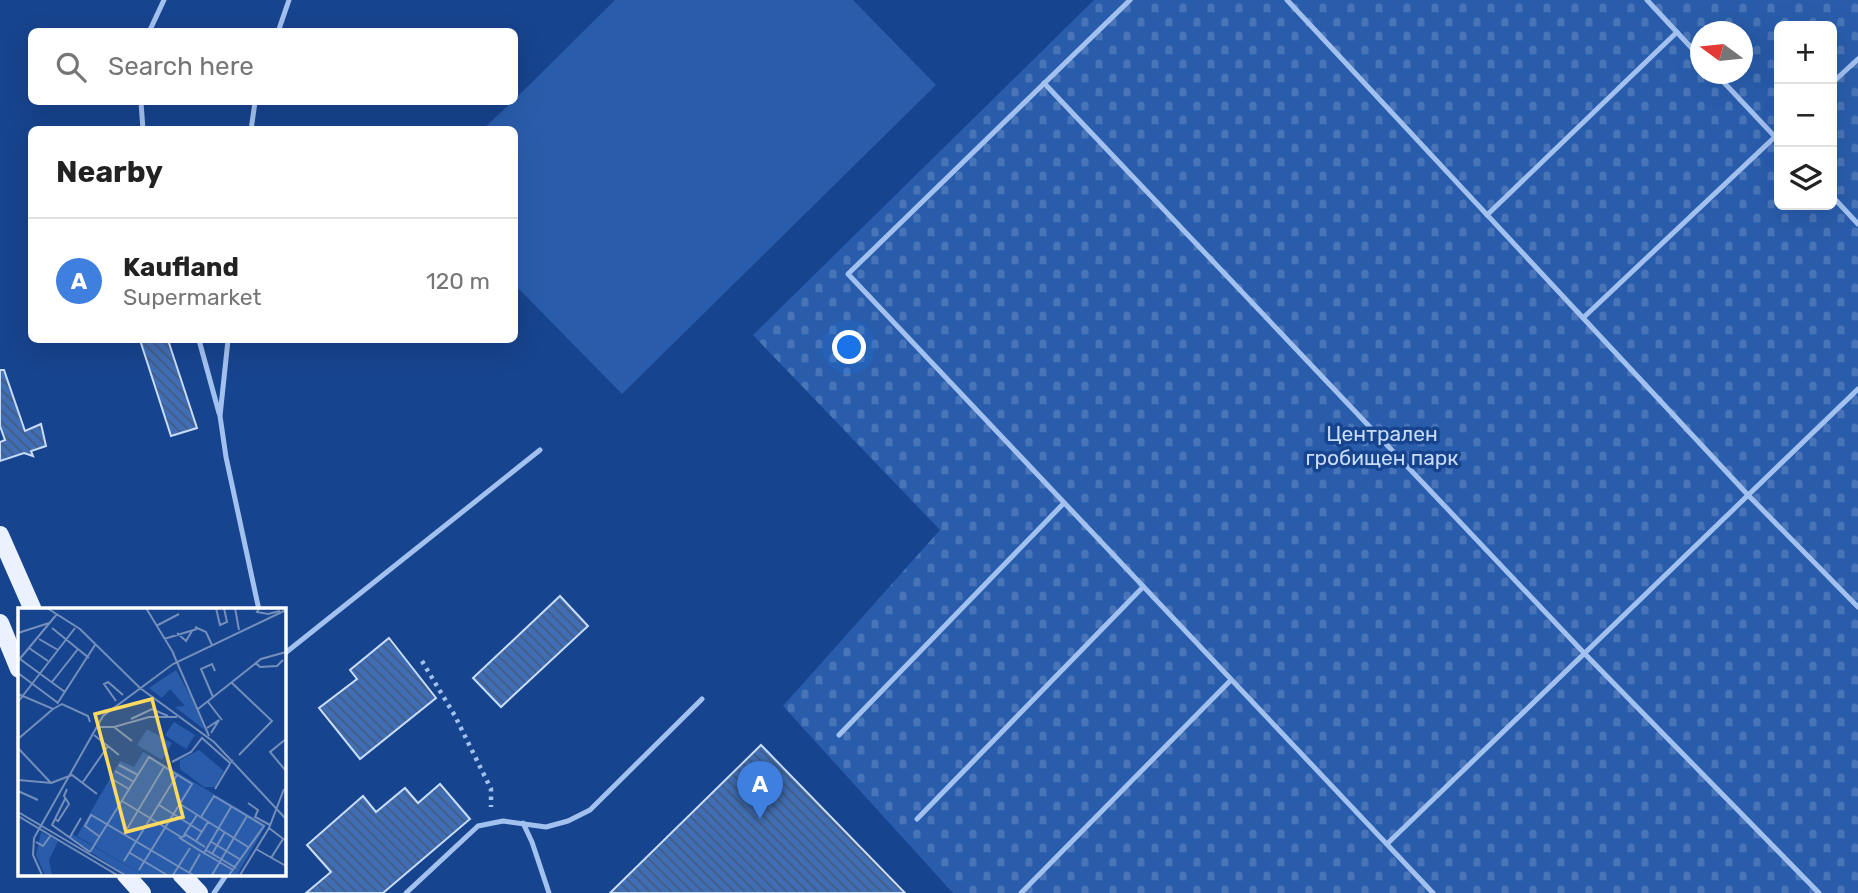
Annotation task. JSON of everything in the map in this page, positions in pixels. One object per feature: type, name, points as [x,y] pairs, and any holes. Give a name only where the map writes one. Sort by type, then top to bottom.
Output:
[{"type":"main road","points":[[0,535],[32,608]]},
{"type":"main road","points":[[0,623],[18,667]]},
{"type":"main road","points":[[127,876],[142,893]]},
{"type":"main road","points":[[183,876],[199,893]]},
{"type":"lane","points":[[151,28],[164,0]]},
{"type":"lane","points":[[279,28],[289,0]]},
{"type":"lane","points":[[1130,0],[848,274],[1433,893]]},
{"type":"lane","points":[[1287,0],[1748,495],[1858,607]]},
{"type":"lane","points":[[1652,2],[1690,46]]},
{"type":"lane","points":[[1487,215],[1677,32]]},
{"type":"lane","points":[[1837,78],[1858,59]]},
{"type":"lane","points":[[1044,83],[1584,653],[1819,893]]},
{"type":"lane","points":[[1726,84],[1774,133]]},
{"type":"lane","points":[[141,105],[143,126]]},
{"type":"lane","points":[[252,126],[255,105]]},
{"type":"lane","points":[[1583,318],[1774,141]]},
{"type":"lane","points":[[1837,201],[1858,224]]},
{"type":"lane","points":[[200,343],[220,416],[226,457],[259,608]]},
{"type":"lane","points":[[220,416],[228,343]]},
{"type":"lane","points":[[1387,844],[1858,389]]},
{"type":"lane","points":[[285,653],[540,450]]},
{"type":"lane","points":[[839,735],[1064,503]]},
{"type":"lane","points":[[917,820],[1143,587]]},
{"type":"lane","points":[[1021,893],[1231,680]]},
{"type":"lane","points":[[406,893],[478,826],[492,822],[546,827],[568,821],[590,810],[702,699]]},
{"type":"lane","points":[[523,823],[549,893]]},
{"type":"lane","points":[[214,893],[226,876]]},
{"type":"path","points":[[422,661],[455,716],[491,789],[492,822]]},
{"type":"green space","points":[[615,0],[853,0],[936,85],[622,394],[518,288],[518,126],[486,126],[509,105],[518,105],[518,96]]},
{"type":"green space","name":"Централен гробищен парк","points":[[1094,0],[1858,0],[1858,893],[953,893],[783,706],[940,530],[753,335]]},
{"type":"building","points":[[141,343],[169,343],[197,428],[171,436]]},
{"type":"building","points":[[0,370],[4,370],[25,431],[41,424],[46,446],[31,451],[33,456],[24,453],[0,461],[0,442],[5,440],[0,426]]},
{"type":"building","points":[[560,596],[588,626],[501,707],[473,678]]},
{"type":"building","points":[[389,638],[436,698],[360,759],[319,708],[357,679],[350,670]]},
{"type":"building","points":[[761,745],[905,893],[610,893]]},
{"type":"building","points":[[440,784],[470,819],[383,893],[306,893],[331,872],[307,845],[363,796],[376,812],[405,788],[418,803]]},
{"type":"place","name":"Kaufland","points":[[760,819]]}]
